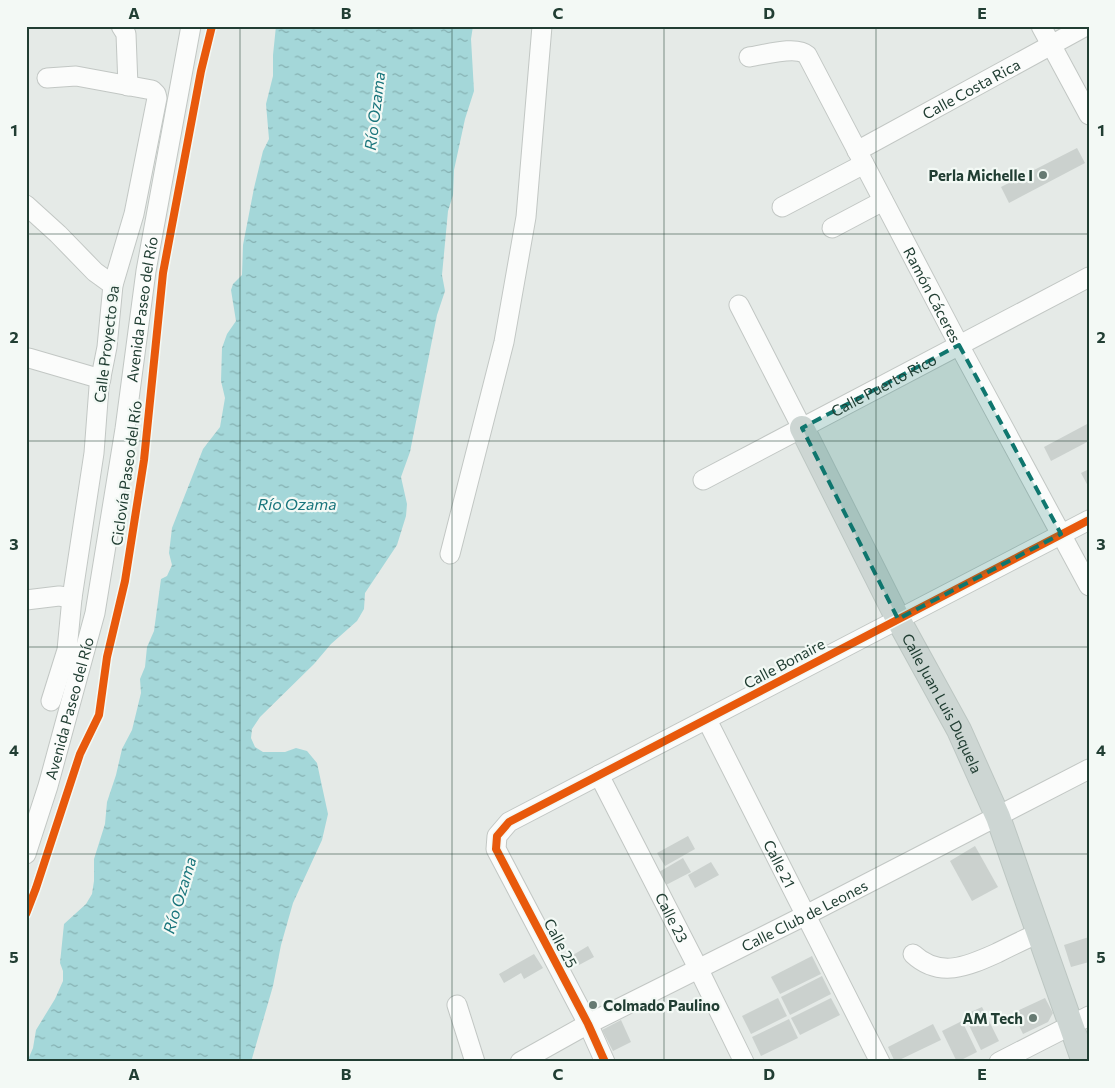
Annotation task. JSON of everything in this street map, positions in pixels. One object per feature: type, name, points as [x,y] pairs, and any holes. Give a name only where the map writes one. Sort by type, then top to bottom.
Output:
[{"type":"main road","name":"Calle Juan Luis Duquela","points":[[802,428],[898,619],[958,730],[998,816],[1039,933],[1080,1021],[1085,1056]]},
{"type":"street","points":[[47,78],[76,76],[128,86],[126,34],[121,26]]},
{"type":"street","name":"Avenida Paseo del Río","points":[[26,854],[50,776],[95,613],[125,429],[146,271],[191,26]]},
{"type":"street","points":[[450,554],[510,313],[526,217],[542,26]]},
{"type":"street","points":[[1041,26],[1089,115]]},
{"type":"street","name":"Calle Costa Rica","points":[[782,207],[1051,44],[1086,26]]},
{"type":"street","name":"Ramón Cáceres","points":[[749,57],[794,50],[803,51],[807,55],[959,345],[1089,586]]},
{"type":"street","name":"Calle Proyecto 9a","points":[[51,701],[67,650],[72,598],[94,453],[101,379],[107,347],[112,284],[134,214],[157,98],[152,90],[128,86]]},
{"type":"street","points":[[832,228],[883,201]]},
{"type":"street","points":[[26,205],[95,272],[112,284]]},
{"type":"street","name":"Calle Puerto Rico","points":[[703,480],[1089,277]]},
{"type":"street","name":"Calle Juan Luis Duquela","points":[[740,305],[802,428]]},
{"type":"street","points":[[29,358],[101,379]]},
{"type":"street","name":"Calle Bonaire","points":[[497,836],[510,822],[1089,520]]},
{"type":"street","points":[[26,600],[59,596],[72,598]]},
{"type":"street","name":"Calle 21","points":[[707,720],[880,1062]]},
{"type":"street","name":"Calle Club de Leones","points":[[520,1062],[588,1024],[806,915],[1089,769]]},
{"type":"street","name":"Calle 23","points":[[599,775],[744,1062]]},
{"type":"street","name":"Calle 25","points":[[497,836],[496,849],[588,1024],[605,1062]]},
{"type":"street","points":[[914,954],[923,963],[954,969],[973,964],[1039,933]]},
{"type":"street","points":[[457,1005],[475,1062]]},
{"type":"street","points":[[999,1062],[1080,1021]]},
{"type":"highlighted area","points":[[959,345],[1061,534],[898,619],[802,428]]},
{"type":"water","name":"Río Ozama","points":[[276,26],[473,26],[471,39],[474,91],[465,119],[454,170],[453,195],[448,211],[442,275],[445,291],[437,315],[410,452],[401,477],[407,504],[406,516],[397,545],[365,593],[364,609],[357,621],[331,644],[314,664],[260,717],[252,729],[251,738],[255,747],[263,752],[285,752],[296,748],[307,751],[317,763],[328,814],[322,840],[293,903],[281,945],[273,986],[251,1062],[27,1062],[33,1048],[36,1030],[55,999],[63,981],[63,971],[60,963],[64,924],[86,904],[92,894],[94,859],[105,824],[107,802],[122,749],[132,730],[141,693],[140,679],[145,667],[147,647],[154,631],[161,579],[167,576],[172,565],[169,553],[172,528],[203,449],[220,427],[225,398],[221,381],[222,348],[227,334],[236,321],[231,290],[233,284],[242,275],[243,245],[254,188],[263,151],[269,139],[266,104],[273,76]]},
{"type":"building","name":"Perla Michelle I","points":[[1077,148],[1085,163],[1009,203],[1001,187]]},
{"type":"building","points":[[1089,423],[1089,441],[1051,461],[1044,447]]},
{"type":"building","points":[[1089,469],[1089,488],[1081,473]]},
{"type":"building","points":[[688,836],[695,849],[665,866],[657,853]]},
{"type":"building","points":[[975,846],[998,887],[972,901],[950,861]]},
{"type":"building","points":[[683,858],[691,872],[666,885],[659,872]]},
{"type":"building","points":[[711,862],[719,875],[695,888],[688,875]]},
{"type":"building","points":[[1089,937],[1089,962],[1071,967],[1064,945]]},
{"type":"building","points":[[588,946],[594,957],[579,965],[573,955]]},
{"type":"building","points":[[534,954],[543,968],[524,979],[521,973],[504,983],[499,974]]},
{"type":"building","points":[[812,956],[821,974],[780,994],[771,977]]},
{"type":"building","points":[[822,976],[831,994],[790,1015],[781,997]]},
{"type":"building","points":[[778,998],[787,1016],[751,1034],[742,1016]]},
{"type":"building","points":[[831,998],[840,1015],[800,1035],[791,1018]]},
{"type":"building","name":"AM Tech","points":[[1045,998],[1053,1013],[1048,1022],[1023,1034],[1013,1013]]},
{"type":"building","points":[[982,1007],[999,1041],[981,1050],[964,1015]]},
{"type":"building","points":[[789,1019],[798,1038],[761,1056],[752,1037]]},
{"type":"building","points":[[621,1020],[631,1042],[613,1051],[602,1030]]},
{"type":"building","points":[[962,1021],[977,1052],[957,1062],[942,1031]]},
{"type":"building","points":[[933,1024],[941,1040],[895,1062],[888,1047]]},
{"type":"cycle path","name":"Ciclovía Paseo del Río","points":[[26,914],[80,754],[99,715],[107,657],[125,581],[144,460],[163,273],[201,71],[212,26]]},
{"type":"cycle path","points":[[605,1062],[588,1024],[496,849],[497,836],[509,822],[1089,520]]},
{"type":"place","name":"Perla Michelle I","points":[[1043,175]]},
{"type":"place","name":"Colmado Paulino","points":[[593,1005]]},
{"type":"place","name":"AM Tech","points":[[1033,1018]]}]
